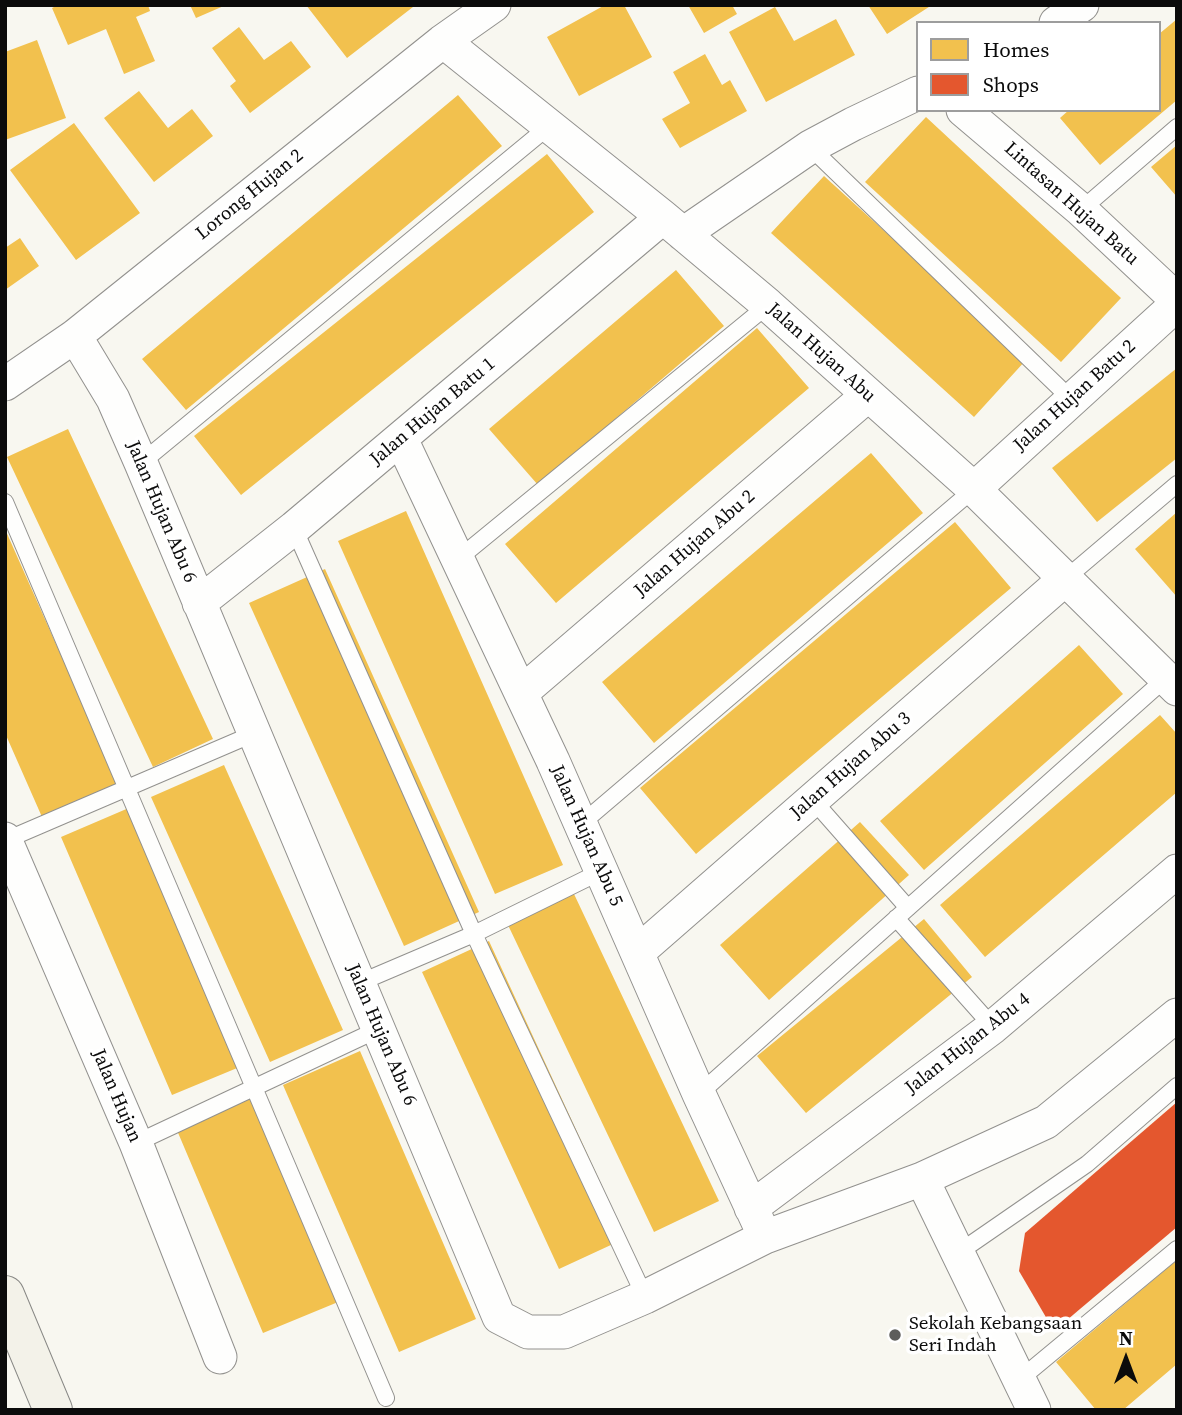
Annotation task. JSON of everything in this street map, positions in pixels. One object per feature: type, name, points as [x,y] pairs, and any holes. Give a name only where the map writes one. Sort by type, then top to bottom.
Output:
[{"type":"main road","points":[[5,1295],[53,1410]]},
{"type":"street","name":"Lorong Hujan 2","points":[[5,384],[75,336],[443,41],[494,5]]},
{"type":"street","points":[[1059,21],[1082,5]]},
{"type":"street","name":"Jalan Hujan Abu","points":[[443,41],[673,225],[768,305],[974,489],[1064,580],[1173,679]]},
{"type":"street","name":"Jalan Hujan Batu 1","points":[[199,603],[401,439],[673,225],[853,124],[916,94]]},
{"type":"street","name":"Lintasan Hujan Batu","points":[[965,112],[1081,210],[1177,302]]},
{"type":"street","name":"Jalan Hujan Batu 2","points":[[974,489],[1177,302]]},
{"type":"street","name":"Jalan Hujan Abu 6","points":[[75,336],[113,399],[141,463],[499,1317],[528,1332],[565,1332],[645,1297],[758,1222],[922,1179],[1046,1122],[1177,1015]]},
{"type":"street","name":"Jalan Hujan Abu 2","points":[[521,693],[868,395]]},
{"type":"street","name":"Jalan Hujan Abu 5","points":[[401,439],[581,824],[758,1222]]},
{"type":"street","name":"Jalan Hujan Abu 3","points":[[638,952],[1064,580]]},
{"type":"street","name":"Jalan Hujan","points":[[6,839],[136,1143],[220,1357]]},
{"type":"street","name":"Jalan Hujan Abu 4","points":[[758,1222],[1177,871]]},
{"type":"street","points":[[922,1179],[1034,1410]]},
{"type":"lane","points":[[141,463],[548,127]]},
{"type":"lane","points":[[1081,210],[1177,127]]},
{"type":"lane","points":[[810,148],[1071,399]]},
{"type":"lane","points":[[458,559],[768,305]]},
{"type":"lane","points":[[1064,580],[1177,484]]},
{"type":"lane","points":[[581,824],[974,489]]},
{"type":"lane","points":[[5,502],[386,1398]]},
{"type":"lane","points":[[294,528],[474,934],[645,1297]]},
{"type":"lane","points":[[699,1094],[902,913],[1173,679]]},
{"type":"lane","points":[[6,839],[253,734]]},
{"type":"lane","points":[[812,799],[993,1027]]},
{"type":"lane","points":[[359,983],[474,934],[602,871]]},
{"type":"lane","points":[[136,1143],[379,1029]]},
{"type":"lane","points":[[958,1252],[1087,1164],[1177,1086]]},
{"type":"lane","points":[[1019,1380],[1177,1249]]},
{"type":"building: Homes","points":[[58,5],[148,5],[150,11],[136,17],[155,61],[124,74],[106,29],[68,45],[52,8]]},
{"type":"building: Homes","points":[[190,5],[226,5],[196,18]]},
{"type":"building: Homes","points":[[306,5],[412,5],[413,7],[347,58]]},
{"type":"building: Homes","points":[[605,5],[624,5],[652,57],[579,96],[547,37]]},
{"type":"building: Homes","points":[[688,5],[732,5],[737,14],[704,33]]},
{"type":"building: Homes","points":[[868,5],[932,5],[887,34]]},
{"type":"building: Homes","points":[[775,7],[794,41],[836,19],[855,55],[766,102],[729,32]]},
{"type":"building: Homes","points":[[1177,19],[1177,100],[1100,165],[1060,118],[1067,112],[1161,112],[1161,32]]},
{"type":"building: Homes","points":[[239,27],[264,60],[291,41],[311,67],[250,113],[230,86],[236,81],[212,48]]},
{"type":"building: Homes","points":[[37,40],[66,118],[5,140],[5,52]]},
{"type":"building: Homes","points":[[705,54],[722,85],[730,80],[747,111],[680,148],[662,119],[690,103],[673,72]]},
{"type":"building: Homes","points":[[139,91],[168,128],[192,109],[213,136],[154,182],[104,118]]},
{"type":"building: Homes","points":[[458,95],[502,146],[186,410],[142,359]]},
{"type":"building: Homes","points":[[926,117],[1121,298],[1061,362],[865,182]]},
{"type":"building: Homes","points":[[74,123],[140,213],[76,260],[10,170]]},
{"type":"building: Homes","points":[[1177,145],[1177,197],[1151,167]]},
{"type":"building: Homes","points":[[547,154],[594,212],[241,495],[194,436]]},
{"type":"building: Homes","points":[[824,176],[1026,360],[974,417],[771,233]]},
{"type":"building: Homes","points":[[20,238],[39,266],[5,290],[5,248]]},
{"type":"building: Homes","points":[[676,270],[724,326],[538,485],[489,429]]},
{"type":"building: Homes","points":[[757,328],[809,388],[556,603],[505,544]]},
{"type":"building: Homes","points":[[1177,368],[1177,458],[1097,522],[1052,468]]},
{"type":"building: Homes","points":[[68,429],[213,739],[153,767],[7,457]]},
{"type":"building: Homes","points":[[871,453],[923,513],[654,743],[602,682]]},
{"type":"building: Homes","points":[[406,511],[563,865],[495,894],[338,541]]},
{"type":"building: Homes","points":[[1177,512],[1177,597],[1135,549]]},
{"type":"building: Homes","points":[[955,522],[1011,588],[696,854],[640,788]]},
{"type":"building: Homes","points":[[5,529],[118,784],[42,817],[5,733]]},
{"type":"building: Homes","points":[[325,569],[479,912],[404,946],[249,603]]},
{"type":"building: Homes","points":[[1079,645],[1123,694],[924,870],[880,821]]},
{"type":"building: Homes","points":[[1160,715],[1177,734],[1177,792],[985,957],[940,905]]},
{"type":"building: Homes","points":[[224,765],[343,1030],[270,1062],[151,797]]},
{"type":"building: Homes","points":[[131,807],[242,1066],[172,1095],[61,837]]},
{"type":"building: Homes","points":[[860,822],[909,875],[769,1000],[720,945]]},
{"type":"building: Homes","points":[[574,894],[719,1201],[654,1232],[508,925]]},
{"type":"building: Homes","points":[[924,919],[972,977],[806,1113],[757,1056]]},
{"type":"building: Homes","points":[[489,941],[626,1238],[559,1269],[422,972]]},
{"type":"building: Homes","points":[[360,1051],[476,1319],[399,1352],[283,1085]]},
{"type":"building: Homes","points":[[256,1095],[343,1300],[263,1333],[176,1128]]},
{"type":"building: Homes","points":[[1177,1260],[1177,1364],[1123,1410],[1096,1410],[1056,1362]]},
{"type":"building: Shops","points":[[1177,1102],[1177,1227],[1054,1331],[1019,1271],[1025,1233]]},
{"type":"place","name":"Sekolah Kebangsaan Seri Indah","points":[[895,1335]]}]
